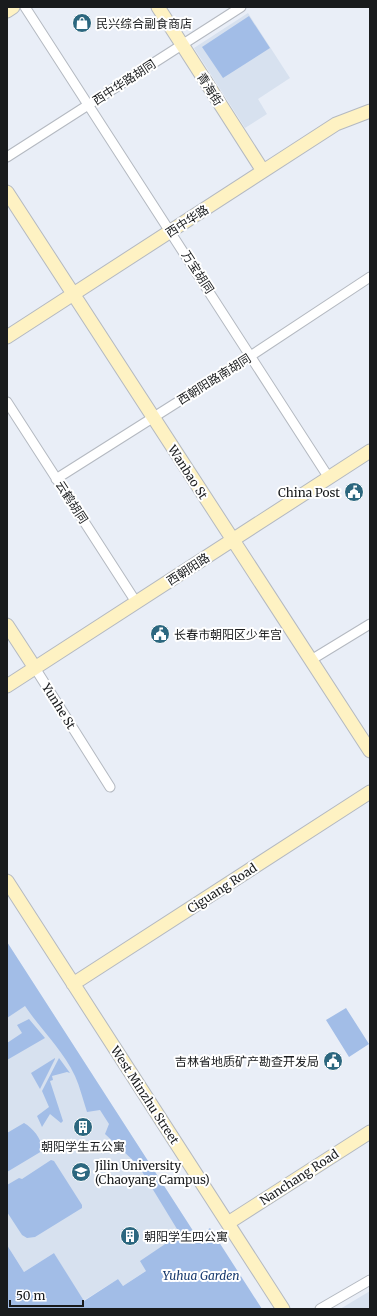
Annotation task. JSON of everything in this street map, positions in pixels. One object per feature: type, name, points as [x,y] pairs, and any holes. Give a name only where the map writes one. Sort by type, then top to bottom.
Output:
[{"type":"street","points":[[7,10],[12,7]]},
{"type":"street","name":"万宝胡同","points":[[26,7],[252,356],[329,478]]},
{"type":"street","name":"青海街","points":[[158,7],[263,171]]},
{"type":"street","name":"西中华路胡同","points":[[7,157],[241,7]]},
{"type":"street","name":"西中华路","points":[[7,337],[336,124],[370,111]]},
{"type":"street","name":"Wanbao St","points":[[7,192],[370,751]]},
{"type":"street","name":"西朝阳路南胡同","points":[[56,479],[252,356],[370,277]]},
{"type":"street","name":"云鹤胡同","points":[[7,402],[136,602]]},
{"type":"street","name":"西朝阳路","points":[[7,686],[370,451]]},
{"type":"street","points":[[311,660],[370,624]]},
{"type":"street","name":"Yunhe St","points":[[7,625],[110,787]]},
{"type":"street","name":"Ciguang Road","points":[[73,984],[370,792]]},
{"type":"street","name":"West Minzhu Street","points":[[7,881],[283,1309]]},
{"type":"street","name":"Nanchang Road","points":[[228,1223],[370,1132]]},
{"type":"street","points":[[320,1309],[370,1280]]},
{"type":"shaded area","points":[[248,13],[290,78],[258,99],[267,114],[245,128],[194,48]]},
{"type":"shaded area","name":"Jilin University (Chaoyang Campus)","points":[[7,942],[197,1237],[123,1286],[118,1279],[83,1301],[54,1253],[24,1272],[7,1245]]},
{"type":"shaded area","points":[[370,1291],[370,1309],[340,1309]]},
{"type":"green space","points":[[249,16],[270,48],[223,78],[202,47]]},
{"type":"green space","name":"Yuhua Garden","points":[[7,942],[197,1237],[210,1228],[262,1309],[7,1309],[7,1245],[24,1272],[54,1253],[84,1301],[118,1279],[123,1286],[146,1271],[140,1261],[180,1234],[138,1165],[105,1134],[109,1124],[100,1110],[87,1112],[75,1076],[70,1067],[25,1006],[7,1018]]},
{"type":"green space","points":[[346,1008],[369,1044],[349,1057],[326,1020]]},
{"type":"green space","points":[[29,1019],[45,1038],[7,1060],[7,1043],[22,1033],[17,1025]]},
{"type":"green space","points":[[59,1058],[70,1073],[67,1072],[52,1076],[53,1080],[50,1081],[63,1121],[61,1123],[50,1114],[42,1127],[37,1116],[49,1107],[42,1091]]},
{"type":"green space","points":[[55,1059],[40,1089],[31,1073]]},
{"type":"green space","points":[[24,1123],[37,1135],[41,1143],[42,1151],[7,1172],[7,1133]]},
{"type":"green space","points":[[51,1160],[54,1161],[82,1205],[82,1208],[35,1237],[27,1238],[22,1235],[7,1212],[7,1185],[19,1178],[22,1179]]},
{"type":"place","name":"民兴综合副食商店","points":[[82,23]]},
{"type":"place","name":"China Post","points":[[354,492]]},
{"type":"place","name":"长春市朝阳区少年宫","points":[[160,634]]},
{"type":"place","name":"吉林省地质矿产勘查开发局","points":[[333,1061]]},
{"type":"place","name":"朝阳学生五公寓","points":[[83,1127]]},
{"type":"place","name":"Jilin University (Chaoyang Campus)","points":[[81,1172]]},
{"type":"place","name":"朝阳学生四公寓","points":[[130,1236]]}]
